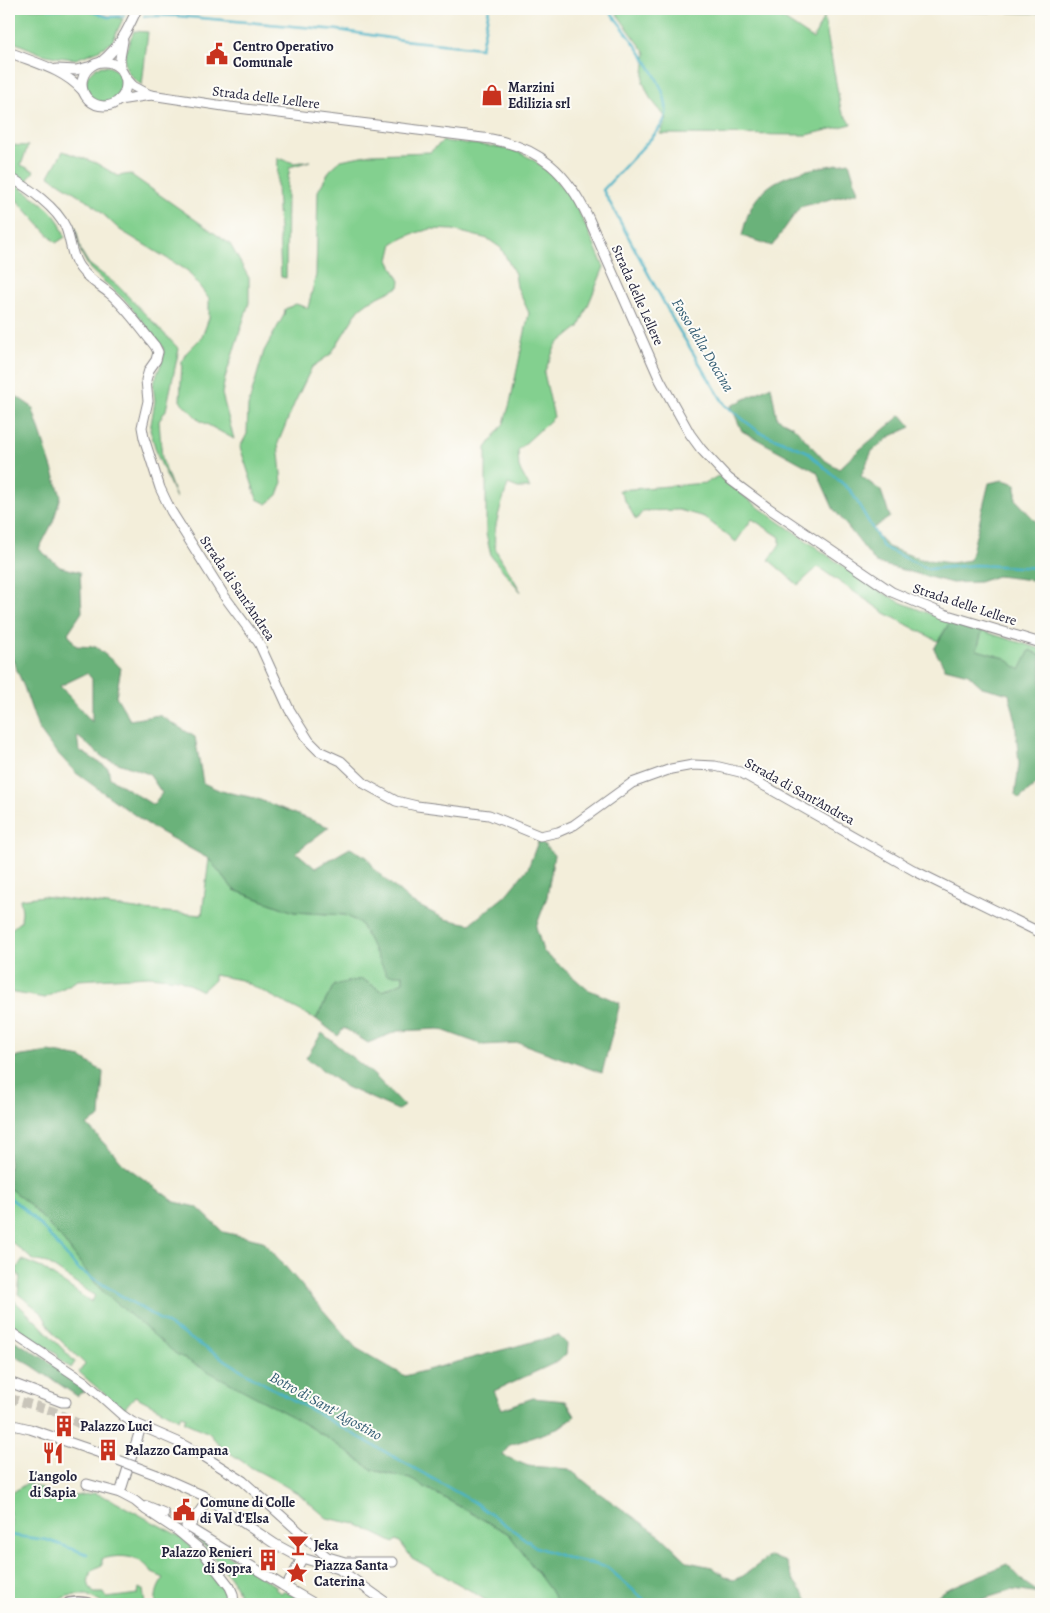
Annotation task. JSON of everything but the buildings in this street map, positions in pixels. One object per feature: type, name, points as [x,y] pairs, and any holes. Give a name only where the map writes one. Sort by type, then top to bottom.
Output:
[{"type":"main road","points":[[69,1604],[88,1604]]},
{"type":"street","points":[[54,69],[76,70],[102,61],[114,51],[123,39],[137,9]]},
{"type":"street","points":[[9,52],[54,69],[72,80],[92,102],[106,106],[119,100],[125,89],[125,77],[120,68],[123,39]]},
{"type":"street","points":[[102,61],[120,68]]},
{"type":"street","points":[[82,90],[82,77],[89,66]]},
{"type":"street","name":"Strada delle Lellere","points":[[125,77],[133,86],[151,95]]},
{"type":"street","name":"Strada delle Lellere","points":[[119,100],[151,95],[230,107],[487,139],[517,145],[536,154],[559,172],[575,192],[665,389],[690,434],[728,478],[774,512],[892,592],[944,614],[1041,643]]},
{"type":"street","name":"Strada di Sant'Andrea","points":[[9,178],[29,191],[56,213],[65,226],[78,267],[88,278],[110,293],[122,305],[155,346],[158,352],[146,380],[148,401],[142,426],[160,488],[171,511],[225,597],[259,643],[289,709],[304,735],[319,751],[341,761],[365,784],[396,801],[417,806],[489,815],[540,836],[558,832],[574,825],[632,783],[671,769],[693,765],[715,766],[740,772],[915,872],[1041,933]]},
{"type":"street","points":[[9,1331],[85,1382],[122,1415],[141,1426],[178,1442],[250,1486],[326,1556],[334,1566]]},
{"type":"street","points":[[9,1382],[66,1402]]},
{"type":"street","points":[[9,1424],[106,1455]]},
{"type":"street","points":[[120,1493],[141,1426]]},
{"type":"street","points":[[118,1460],[194,1490],[280,1547],[302,1559],[334,1566],[388,1604]]},
{"type":"street","points":[[87,1484],[120,1493],[164,1513]]},
{"type":"street","points":[[208,1498],[187,1527],[315,1604]]},
{"type":"street","points":[[136,1500],[146,1510],[178,1531],[202,1551],[230,1587],[234,1604]]},
{"type":"street","points":[[326,1556],[344,1562],[393,1562]]},
{"type":"street","points":[[286,1587],[302,1559]]},
{"type":"green space","points":[[9,9],[80,9],[123,19],[112,42],[97,51],[76,59],[42,54],[9,40]]},
{"type":"green space","points":[[613,9],[768,9],[813,39],[824,17],[841,110],[852,124],[807,135],[660,134],[667,119],[650,98],[643,82],[646,53]]},
{"type":"green space","points":[[915,9],[1041,9],[1041,13],[915,11]]},
{"type":"green space","points":[[134,31],[148,32],[142,85],[129,73],[125,61]]},
{"type":"green space","points":[[104,66],[117,71],[122,84],[117,97],[104,102],[91,97],[86,84],[91,71]]},
{"type":"green space","points":[[443,141],[512,150],[539,164],[562,186],[570,198],[585,225],[604,267],[579,327],[556,345],[544,373],[554,417],[518,450],[519,468],[530,488],[518,488],[508,484],[498,518],[495,537],[497,552],[521,592],[491,556],[486,534],[486,448],[504,423],[529,313],[517,287],[515,274],[501,248],[488,239],[453,230],[431,229],[412,234],[393,243],[389,260],[400,281],[399,287],[368,302],[359,309],[331,354],[312,367],[278,443],[282,484],[278,495],[267,504],[257,499],[240,447],[247,434],[248,406],[264,351],[284,315],[285,309],[296,304],[308,308],[316,275],[318,191],[330,170],[341,160],[371,154],[430,152]]},
{"type":"green space","points":[[9,145],[28,146],[21,165],[34,171],[26,182],[9,174]]},
{"type":"green space","points":[[63,151],[96,163],[118,176],[130,174],[230,244],[249,278],[249,303],[225,378],[222,394],[234,439],[199,420],[180,401],[182,361],[186,353],[202,337],[209,318],[209,299],[188,271],[120,230],[91,203],[49,176]]},
{"type":"green space","points":[[278,158],[294,163],[310,161],[290,167],[287,186],[286,278],[281,277],[277,184]]},
{"type":"green space","points":[[849,162],[858,192],[800,207],[772,246],[742,236],[750,210],[758,197],[768,187],[792,174]]},
{"type":"green space","points":[[9,180],[50,210],[59,222],[65,237],[56,243],[12,195],[9,195]]},
{"type":"green space","points":[[61,205],[76,229],[81,251],[89,264],[118,286],[179,349],[166,410],[159,421],[162,459],[176,498],[158,457],[150,430],[155,401],[153,385],[164,356],[163,347],[126,301],[90,269],[81,253],[76,233]]},
{"type":"green space","points":[[771,386],[777,418],[794,427],[823,459],[839,469],[901,415],[911,427],[891,436],[872,451],[861,476],[881,491],[890,517],[872,529],[888,547],[920,559],[951,563],[970,560],[989,483],[1003,480],[1016,484],[1016,500],[1041,527],[1041,581],[997,576],[979,582],[952,583],[876,563],[833,508],[817,472],[742,431],[731,406]]},
{"type":"green space","points":[[9,396],[16,396],[32,407],[61,496],[53,522],[39,549],[60,567],[80,572],[82,612],[68,633],[76,646],[96,647],[121,668],[116,696],[130,720],[159,715],[195,737],[203,783],[221,791],[255,798],[329,827],[296,852],[315,868],[350,848],[367,857],[376,871],[411,902],[445,919],[470,924],[505,896],[528,868],[539,839],[554,855],[547,897],[536,927],[543,951],[587,989],[620,1003],[602,1073],[520,1043],[483,1045],[439,1029],[398,1031],[368,1043],[344,1028],[338,1036],[316,1019],[334,985],[362,979],[382,991],[403,982],[403,975],[387,975],[360,923],[345,915],[294,912],[234,890],[209,859],[153,828],[76,773],[51,746],[38,728],[9,651]],"holes":[[[87,673],[92,679],[92,722],[60,686]],[[77,736],[104,758],[149,774],[162,793],[153,805],[110,778],[108,768],[79,750]]]},
{"type":"green space","points":[[718,476],[761,509],[876,589],[900,602],[950,622],[938,641],[885,613],[818,567],[798,585],[769,560],[780,544],[780,537],[752,519],[736,542],[704,517],[679,510],[643,511],[636,520],[619,490],[706,483]]},
{"type":"green space","points":[[950,622],[982,631],[977,650],[1005,658],[1020,670],[1030,650],[1041,656],[1041,781],[1019,799],[1015,795],[1019,764],[1015,718],[1009,694],[982,687],[968,674],[945,668],[934,649]]},
{"type":"green space","points":[[982,631],[1041,649],[1041,656],[1030,650],[1020,671],[1005,658],[977,650]]},
{"type":"green space","points":[[209,859],[234,890],[294,912],[345,915],[360,923],[387,974],[403,975],[403,982],[382,991],[362,979],[334,985],[316,1019],[241,980],[214,975],[214,980],[202,991],[179,979],[149,976],[78,980],[45,998],[9,992],[9,931],[21,921],[20,899],[43,896],[143,910],[202,915]]},
{"type":"green space","points":[[322,1033],[374,1075],[404,1106],[398,1110],[346,1087],[306,1058]]},
{"type":"green space","points":[[49,1052],[82,1058],[103,1072],[100,1117],[87,1125],[123,1164],[175,1202],[197,1207],[223,1232],[263,1241],[356,1348],[405,1376],[558,1335],[567,1344],[566,1354],[559,1361],[494,1391],[502,1409],[533,1398],[566,1401],[575,1416],[557,1429],[510,1445],[502,1455],[528,1466],[569,1469],[599,1493],[662,1537],[688,1562],[712,1567],[733,1580],[743,1576],[770,1556],[786,1562],[794,1581],[811,1604],[558,1604],[509,1534],[410,1479],[373,1470],[326,1437],[291,1416],[176,1354],[100,1289],[62,1239],[29,1204],[9,1188],[9,1058]]},
{"type":"green space","points":[[9,1188],[29,1204],[62,1239],[100,1289],[291,1416],[326,1437],[373,1470],[410,1479],[509,1534],[558,1604],[491,1604],[412,1558],[400,1542],[396,1540],[394,1543],[356,1524],[327,1518],[299,1494],[252,1468],[221,1447],[209,1433],[184,1422],[186,1417],[181,1415],[179,1419],[135,1396],[123,1410],[79,1372],[85,1364],[54,1334],[41,1312],[18,1294],[20,1277],[17,1272],[15,1282],[9,1293],[9,1258],[16,1270],[22,1260],[42,1268],[91,1302],[95,1296],[47,1263],[33,1260],[9,1240]]},
{"type":"green space","points":[[9,1296],[75,1362],[71,1368],[58,1358],[58,1355],[9,1322]]},
{"type":"green space","points":[[9,1337],[71,1377],[85,1392],[77,1396],[31,1365],[9,1353]]},
{"type":"green space","points":[[27,1483],[63,1498],[95,1493],[179,1536],[204,1558],[227,1588],[230,1595],[230,1604],[156,1604],[157,1590],[164,1578],[152,1573],[148,1567],[137,1559],[123,1556],[102,1559],[102,1565],[97,1567],[89,1576],[88,1580],[91,1589],[94,1593],[104,1593],[107,1598],[138,1594],[139,1588],[143,1590],[145,1604],[104,1604],[87,1595],[77,1595],[68,1596],[47,1604],[14,1604],[9,1601],[9,1525],[12,1525],[9,1495]]},
{"type":"green space","points":[[187,1529],[277,1587],[275,1589],[281,1593],[284,1591],[307,1603],[240,1604],[237,1589],[226,1572],[202,1544],[185,1532]]},
{"type":"green space","points":[[1007,1564],[1025,1583],[1041,1594],[1012,1590],[967,1604],[928,1604],[943,1591]]},
{"type":"waterway","points":[[49,9],[60,9]]},
{"type":"waterway","points":[[85,9],[108,17],[124,16]]},
{"type":"waterway","points":[[144,16],[177,16],[338,30],[402,40],[481,48],[489,9]]},
{"type":"waterway","name":"Fosso della Doccina","points":[[608,9],[647,61],[663,92],[666,106],[665,118],[658,130],[603,190],[676,325],[725,405],[759,432],[806,451],[851,491],[883,547],[928,569],[975,565],[1041,568]]},
{"type":"waterway","name":"Botro di Sant' Agostino","points":[[9,1197],[43,1228],[78,1269],[256,1379],[474,1502],[536,1547],[570,1559],[607,1567],[649,1604]]},
{"type":"waterway","points":[[9,1535],[47,1540],[87,1554]]},
{"type":"tunnel","points":[[9,1398],[53,1411],[90,1429]]},
{"type":"tunnel","points":[[164,1513],[186,1526]]},
{"type":"place","name":"Centro Operativo Comunale","points":[[217,54]]},
{"type":"place","name":"Marzini Edilizia srl","points":[[492,95]]},
{"type":"place","name":"Palazzo Luci","points":[[64,1426]]},
{"type":"place","name":"Palazzo Campana","points":[[108,1450]]},
{"type":"place","name":"L'angolo di Sapia","points":[[53,1453]]},
{"type":"place","name":"Comune di Colle di Val d'Elsa","points":[[184,1510]]},
{"type":"place","name":"Jeka","points":[[298,1545]]},
{"type":"place","name":"Palazzo Renieri di Sopra","points":[[268,1560]]},
{"type":"place","name":"Piazza Santa Caterina","points":[[297,1573]]}]
